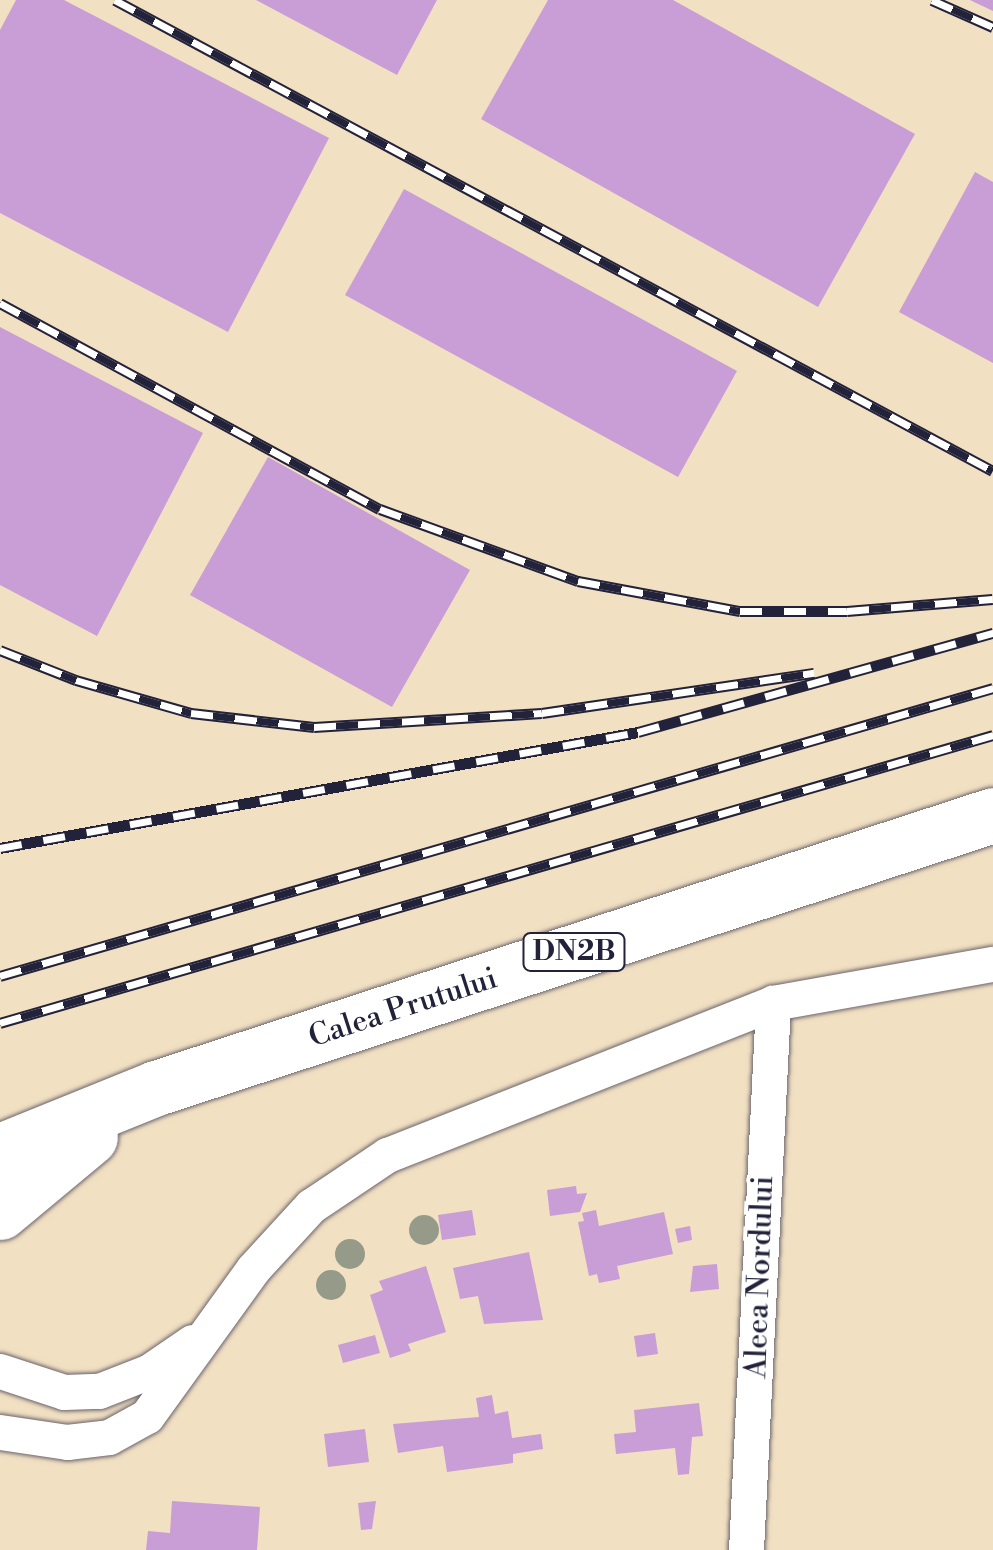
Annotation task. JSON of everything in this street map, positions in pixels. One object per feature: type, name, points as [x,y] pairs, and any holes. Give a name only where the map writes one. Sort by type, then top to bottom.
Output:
[{"type":"highway","name":"Calea Prutului","points":[[0,1151],[156,1088],[993,815]]},
{"type":"highway","name":"Calea Prutului","points":[[0,1212],[35,1177],[156,1088]]},
{"type":"street","points":[[0,1432],[67,1442],[108,1437],[147,1416],[218,1325],[253,1269],[311,1206],[386,1156],[773,1004],[993,964]]},
{"type":"street","name":"Aleea Nordului","points":[[746,1550],[773,1004]]},
{"type":"street","points":[[0,1371],[64,1392],[99,1390],[150,1371],[218,1325]]},
{"type":"building","points":[[16,0],[64,0],[329,138],[228,332],[0,213],[0,30]]},
{"type":"building","points":[[256,0],[437,0],[397,75]]},
{"type":"building","points":[[548,0],[673,0],[915,134],[818,307],[481,119]]},
{"type":"building","points":[[970,0],[993,0],[993,11]]},
{"type":"building","points":[[975,172],[993,182],[993,363],[899,312]]},
{"type":"building","points":[[404,189],[737,371],[678,477],[345,295]]},
{"type":"building","points":[[0,327],[203,433],[97,636],[0,585]]},
{"type":"building","points":[[268,457],[470,570],[392,707],[190,595]]},
{"type":"building","points":[[576,1186],[577,1194],[587,1193],[580,1212],[550,1216],[547,1190]]},
{"type":"building","points":[[472,1210],[476,1235],[442,1240],[438,1215]]},
{"type":"building","points":[[596,1210],[599,1226],[664,1212],[673,1254],[617,1266],[620,1279],[599,1283],[597,1274],[589,1276],[578,1222],[584,1221],[582,1213]]},
{"type":"building","points":[[690,1226],[692,1240],[678,1243],[675,1229]]},
{"type":"building","points":[[529,1252],[543,1320],[484,1324],[478,1296],[460,1299],[453,1268]]},
{"type":"building","points":[[717,1264],[719,1289],[690,1292],[693,1266]]},
{"type":"building","points":[[426,1266],[446,1332],[408,1344],[411,1351],[390,1358],[370,1295],[383,1290],[379,1281]]},
{"type":"building","points":[[655,1333],[658,1354],[637,1357],[634,1336]]},
{"type":"building","points":[[375,1335],[380,1353],[343,1363],[338,1345]]},
{"type":"building","points":[[492,1395],[495,1414],[508,1411],[512,1438],[541,1434],[543,1449],[513,1454],[513,1463],[447,1472],[443,1446],[398,1453],[393,1424],[479,1417],[476,1398]]},
{"type":"building","points":[[699,1403],[703,1436],[692,1437],[689,1474],[678,1475],[675,1448],[616,1454],[614,1434],[636,1432],[634,1410]]},
{"type":"building","points":[[365,1429],[369,1462],[328,1467],[324,1434]]},
{"type":"building","points":[[172,1501],[260,1507],[257,1550],[146,1550],[148,1531],[170,1533]]},
{"type":"building","points":[[376,1501],[372,1529],[361,1530],[358,1503]]},
{"type":"railway","points":[[115,0],[993,471]]},
{"type":"railway","points":[[932,0],[993,27]]},
{"type":"railway","points":[[0,303],[380,509],[578,581],[740,611],[847,611],[993,599]]},
{"type":"railway","points":[[0,848],[638,732],[993,633]]},
{"type":"railway","points":[[0,650],[76,680],[191,713],[314,727],[542,713],[814,673]]},
{"type":"railway","points":[[0,976],[993,688]]},
{"type":"railway","points":[[0,1023],[993,735]]}]
